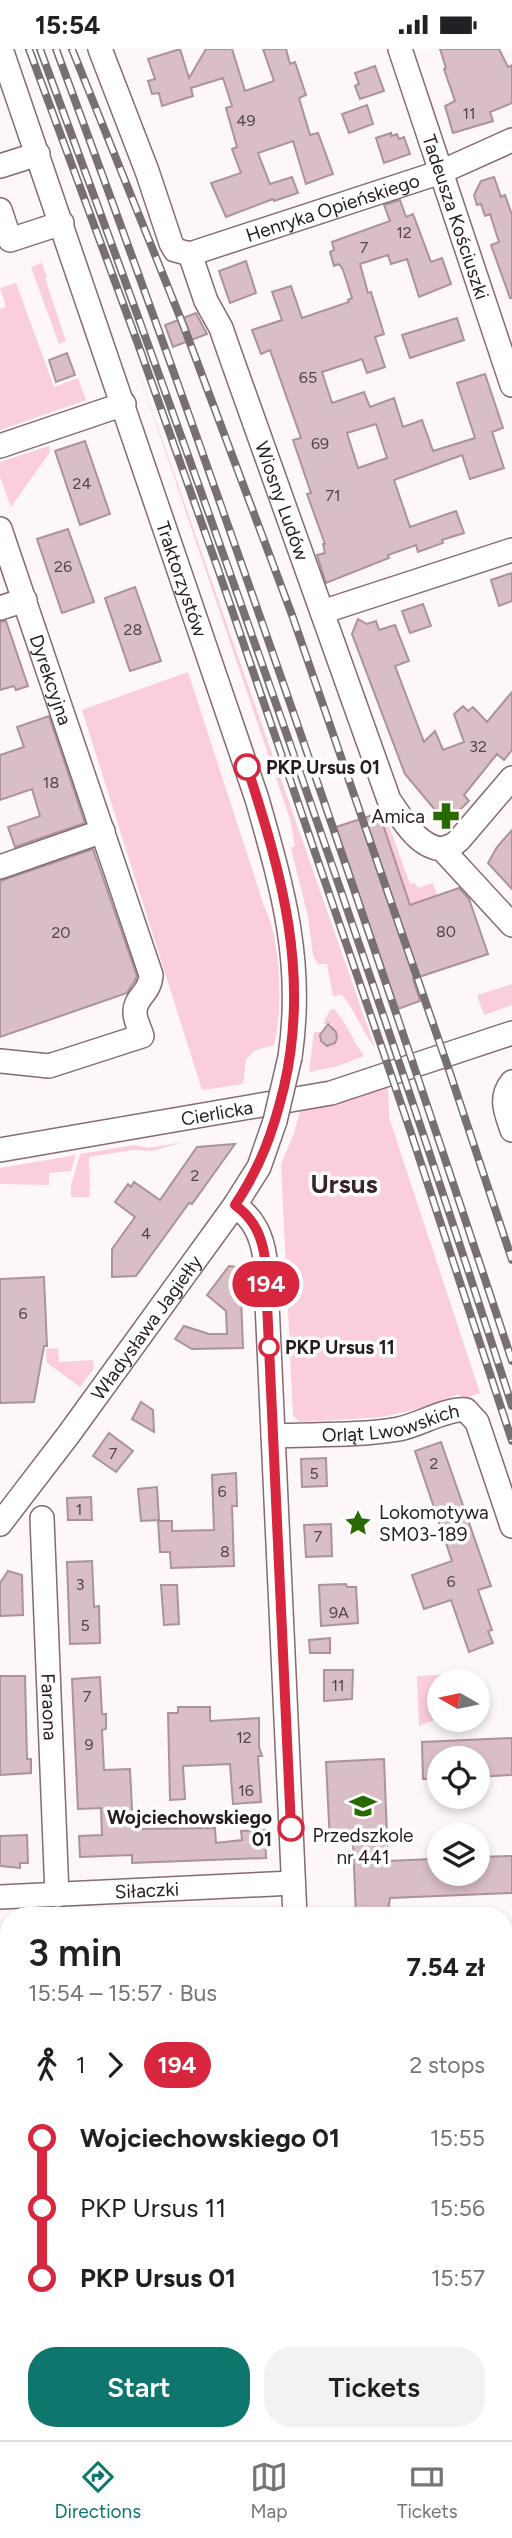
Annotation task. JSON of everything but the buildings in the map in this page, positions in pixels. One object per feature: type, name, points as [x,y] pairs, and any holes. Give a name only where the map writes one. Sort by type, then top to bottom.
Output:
[{"type":"street","name":"Traktorzystów","points":[[1,49],[257,799],[283,891],[295,972],[295,1010],[290,1057],[275,1122]]},
{"type":"street","name":"Wiosny Ludów","points":[[100,49],[147,171],[171,243],[175,250],[190,254],[206,301],[220,328],[389,800],[419,838],[433,848],[442,849],[512,925]]},
{"type":"street","name":"Tadeusza Kościuszki","points":[[400,49],[512,386]]},
{"type":"street","name":"Henryka Opieńskiego","points":[[190,254],[441,172],[512,140]]},
{"type":"street","points":[[0,166],[38,153]]},
{"type":"street","points":[[0,210],[10,240],[62,223]]},
{"type":"street","points":[[0,446],[124,404]]},
{"type":"street","name":"Dyrekcyjna","points":[[0,529],[151,975],[149,989],[141,997],[135,1010],[142,1036],[49,1066],[0,1061]]},
{"type":"street","points":[[322,612],[512,549]]},
{"type":"street","points":[[0,608],[24,600]]},
{"type":"street","points":[[442,849],[459,840],[512,778]]},
{"type":"street","points":[[0,867],[103,831]]},
{"type":"street","name":"Cierlicka","points":[[0,1150],[331,1093],[512,1033]]},
{"type":"street","points":[[512,1082],[504,1099],[512,1130]]},
{"type":"street","name":"Władysława Jagiełły","points":[[0,1524],[235,1205],[259,1167],[275,1122]]},
{"type":"street","points":[[235,1205],[254,1223],[264,1252],[294,1907]]},
{"type":"street","name":"Orląt Lwowskich","points":[[273,1436],[386,1431],[411,1426],[456,1410],[466,1410],[477,1422],[512,1526]]},
{"type":"street","name":"Faraona","points":[[42,1518],[58,1895]]},
{"type":"street","name":"Siłaczki","points":[[0,1898],[293,1883]]},
{"type":"shaded area","points":[[42,263],[66,341],[59,344],[31,267]]},
{"type":"shaded area","points":[[16,283],[54,387],[78,378],[86,400],[0,430],[0,309],[6,307],[0,288]]},
{"type":"shaded area","points":[[134,359],[375,1048],[342,995],[333,996],[327,964],[318,964],[313,955],[308,917],[291,848],[295,846],[290,819]]},
{"type":"shaded area","points":[[49,446],[50,452],[11,507],[0,477],[0,462]]},
{"type":"shaded area","points":[[188,672],[270,920],[279,974],[279,1013],[274,1045],[256,1050],[246,1059],[243,1084],[202,1090],[82,710]]},
{"type":"shaded area","points":[[381,804],[410,884],[415,883],[418,888],[433,883],[437,895],[410,905],[376,806]]},
{"type":"shaded area","points":[[512,984],[512,1005],[484,1015],[477,995]]},
{"type":"shaded area","points":[[334,1009],[364,1056],[338,1066],[309,1072],[314,1032],[322,1032],[320,1039],[325,1045],[330,1046],[337,1041],[332,1024],[323,1024],[330,1010]]},
{"type":"shaded area","points":[[388,1087],[389,1117],[480,1393],[462,1399],[459,1394],[418,1409],[382,1417],[299,1422],[293,1415],[281,1164],[300,1111],[339,1103]]},
{"type":"shaded area","points":[[185,1142],[151,1151],[132,1150],[89,1157],[90,1197],[71,1197],[71,1185],[80,1154],[134,1145],[148,1148]]},
{"type":"shaded area","points":[[76,1155],[71,1171],[49,1173],[49,1185],[0,1184],[0,1168]]},
{"type":"shaded area","points":[[58,1348],[59,1362],[93,1360],[94,1368],[80,1387],[47,1363],[46,1349]]},
{"type":"shaded area","points":[[417,1676],[427,1676],[427,1723],[419,1726]]},
{"type":"railway","points":[[29,49],[218,569],[411,1133],[512,1441]]},
{"type":"railway","points":[[40,49],[284,725],[457,1235],[512,1406]]},
{"type":"railway","points":[[56,49],[175,375],[290,703],[512,1361]]},
{"type":"railway","points":[[72,49],[184,327],[292,615],[512,1260]]},
{"type":"bus line","name":"194","points":[[247,767],[283,891],[295,972],[293,1032],[281,1099],[263,1158],[235,1205],[254,1223],[261,1238],[265,1259],[291,1828]]},
{"type":"place","name":"PKP Ursus 01","points":[[247,767]]},
{"type":"place","name":"Amica","points":[[446,816]]},
{"type":"place","name":"PKP Ursus 11","points":[[269,1347]]},
{"type":"place","name":"Lokomotywa SM03-189","points":[[358,1523]]},
{"type":"place","name":"Przedszkole nr 441","points":[[363,1806]]},
{"type":"place","name":"Wojciechowskiego 01","points":[[291,1828]]},
{"type":"district","name":"Ursus","points":[[344,1184]]}]
